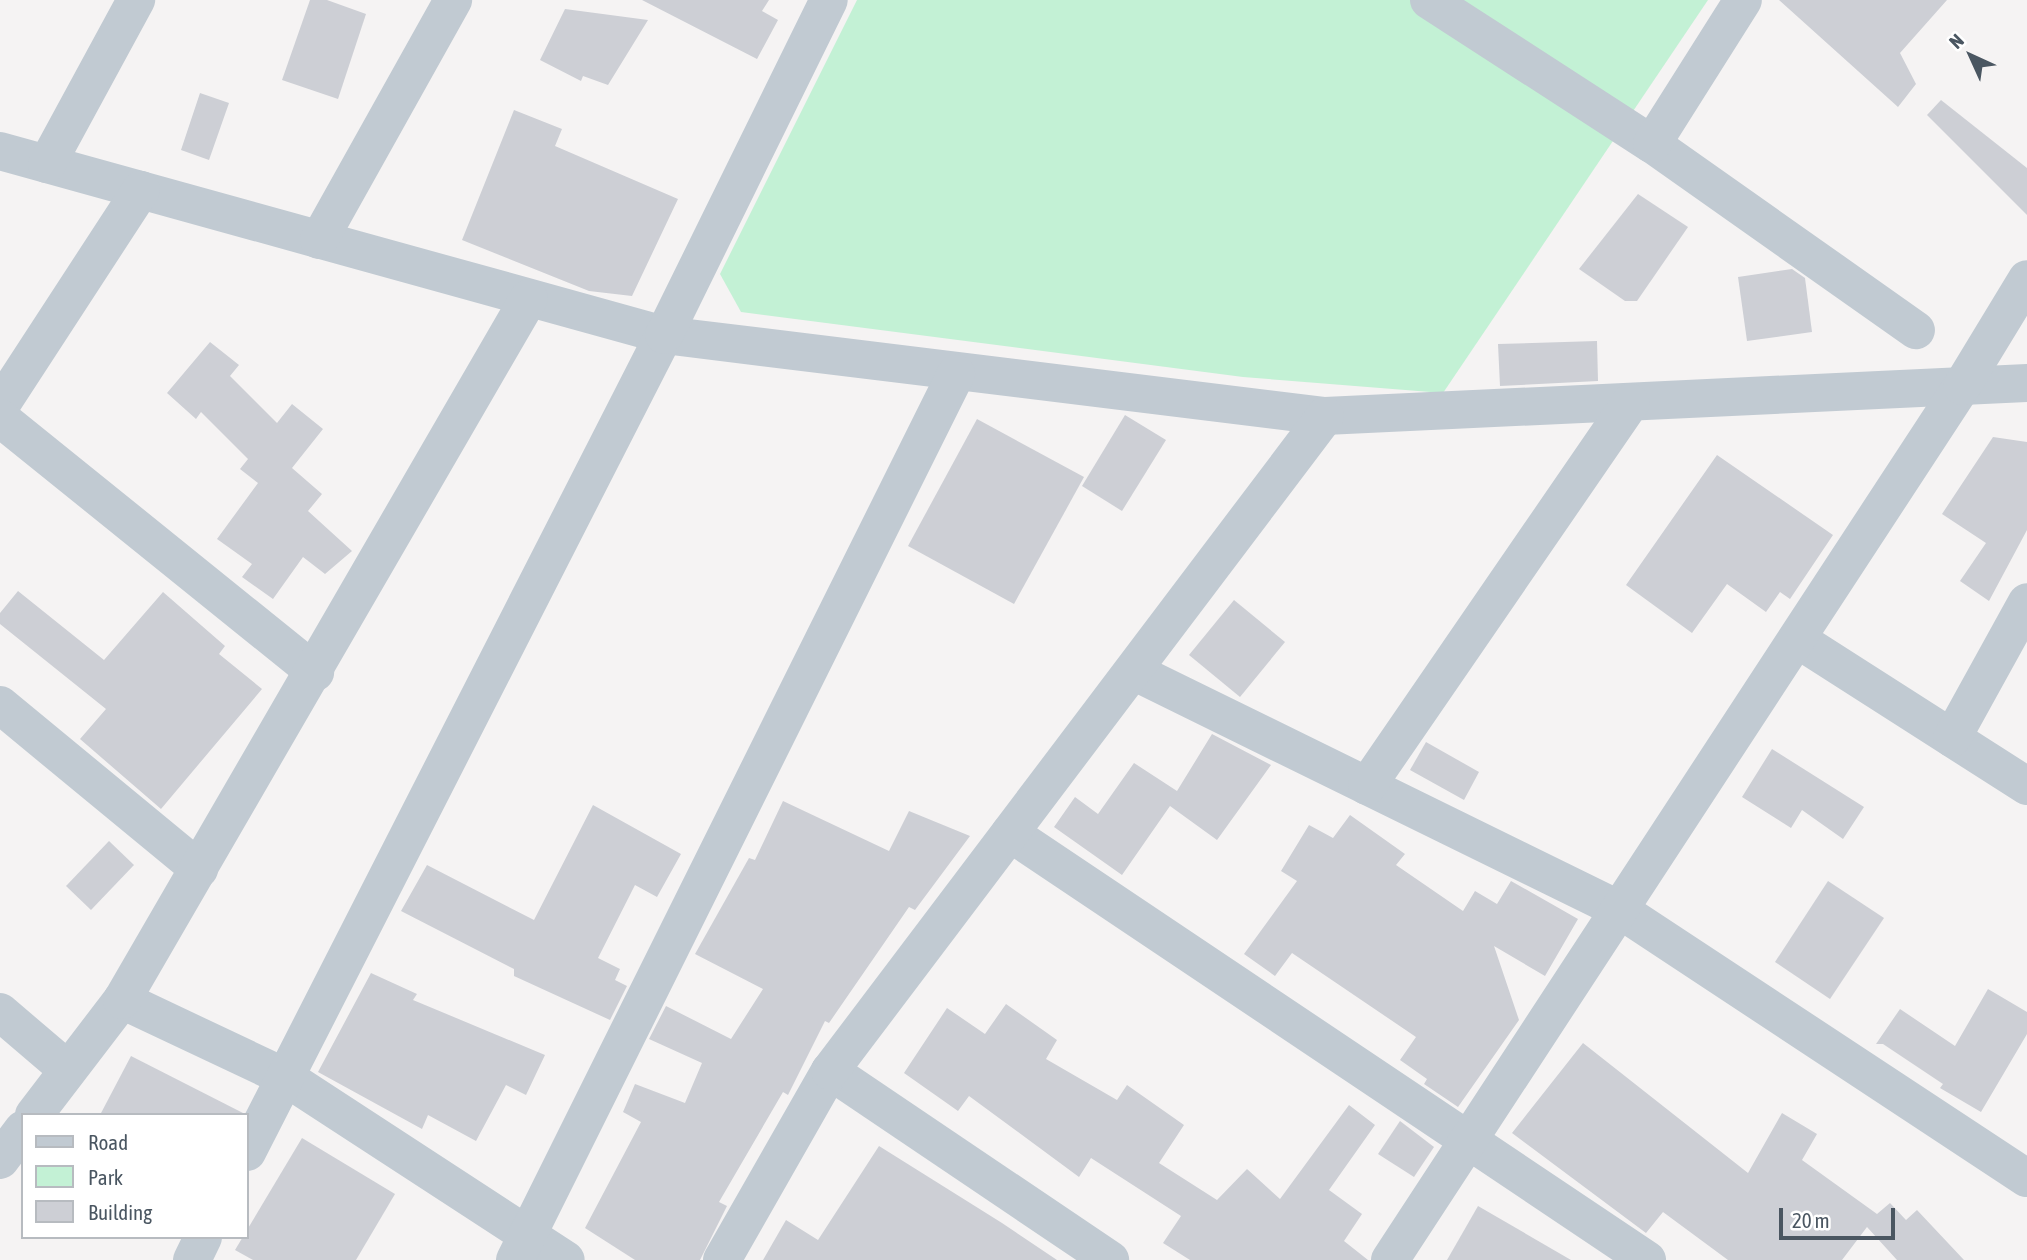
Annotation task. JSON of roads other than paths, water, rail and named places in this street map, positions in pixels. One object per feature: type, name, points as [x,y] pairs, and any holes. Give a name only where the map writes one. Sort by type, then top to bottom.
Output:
[{"type":"street","points":[[47,164],[136,0]]},
{"type":"street","points":[[320,240],[453,0]]},
{"type":"street","points":[[248,1150],[664,335],[829,0]]},
{"type":"street","points":[[1429,0],[1652,144],[1916,330]]},
{"type":"street","points":[[1652,144],[1743,0]]},
{"type":"street","points":[[0,151],[664,335],[956,374],[1325,416],[2027,383]]},
{"type":"street","points":[[0,406],[141,190]]},
{"type":"street","points":[[1390,1260],[1962,386],[2027,279]]},
{"type":"street","points":[[36,1113],[122,1000],[315,673],[529,298]]},
{"type":"street","points":[[522,1246],[956,374]]},
{"type":"street","points":[[1367,786],[1630,403]]},
{"type":"street","points":[[722,1260],[830,1071],[1325,416]]},
{"type":"street","points":[[0,418],[315,673]]},
{"type":"street","points":[[1952,738],[2027,602]]},
{"type":"street","points":[[1797,639],[2027,786]]},
{"type":"street","points":[[1133,671],[1620,910],[2027,1178]]},
{"type":"street","points":[[0,705],[199,869]]},
{"type":"street","points":[[1010,833],[1647,1260]]},
{"type":"street","points":[[122,1000],[285,1077],[522,1246],[566,1260]]},
{"type":"street","points":[[0,1012],[68,1070]]},
{"type":"street","points":[[830,1071],[1110,1260]]},
{"type":"street","points":[[0,1160],[21,1133]]},
{"type":"street","points":[[192,1260],[202,1239]]}]
